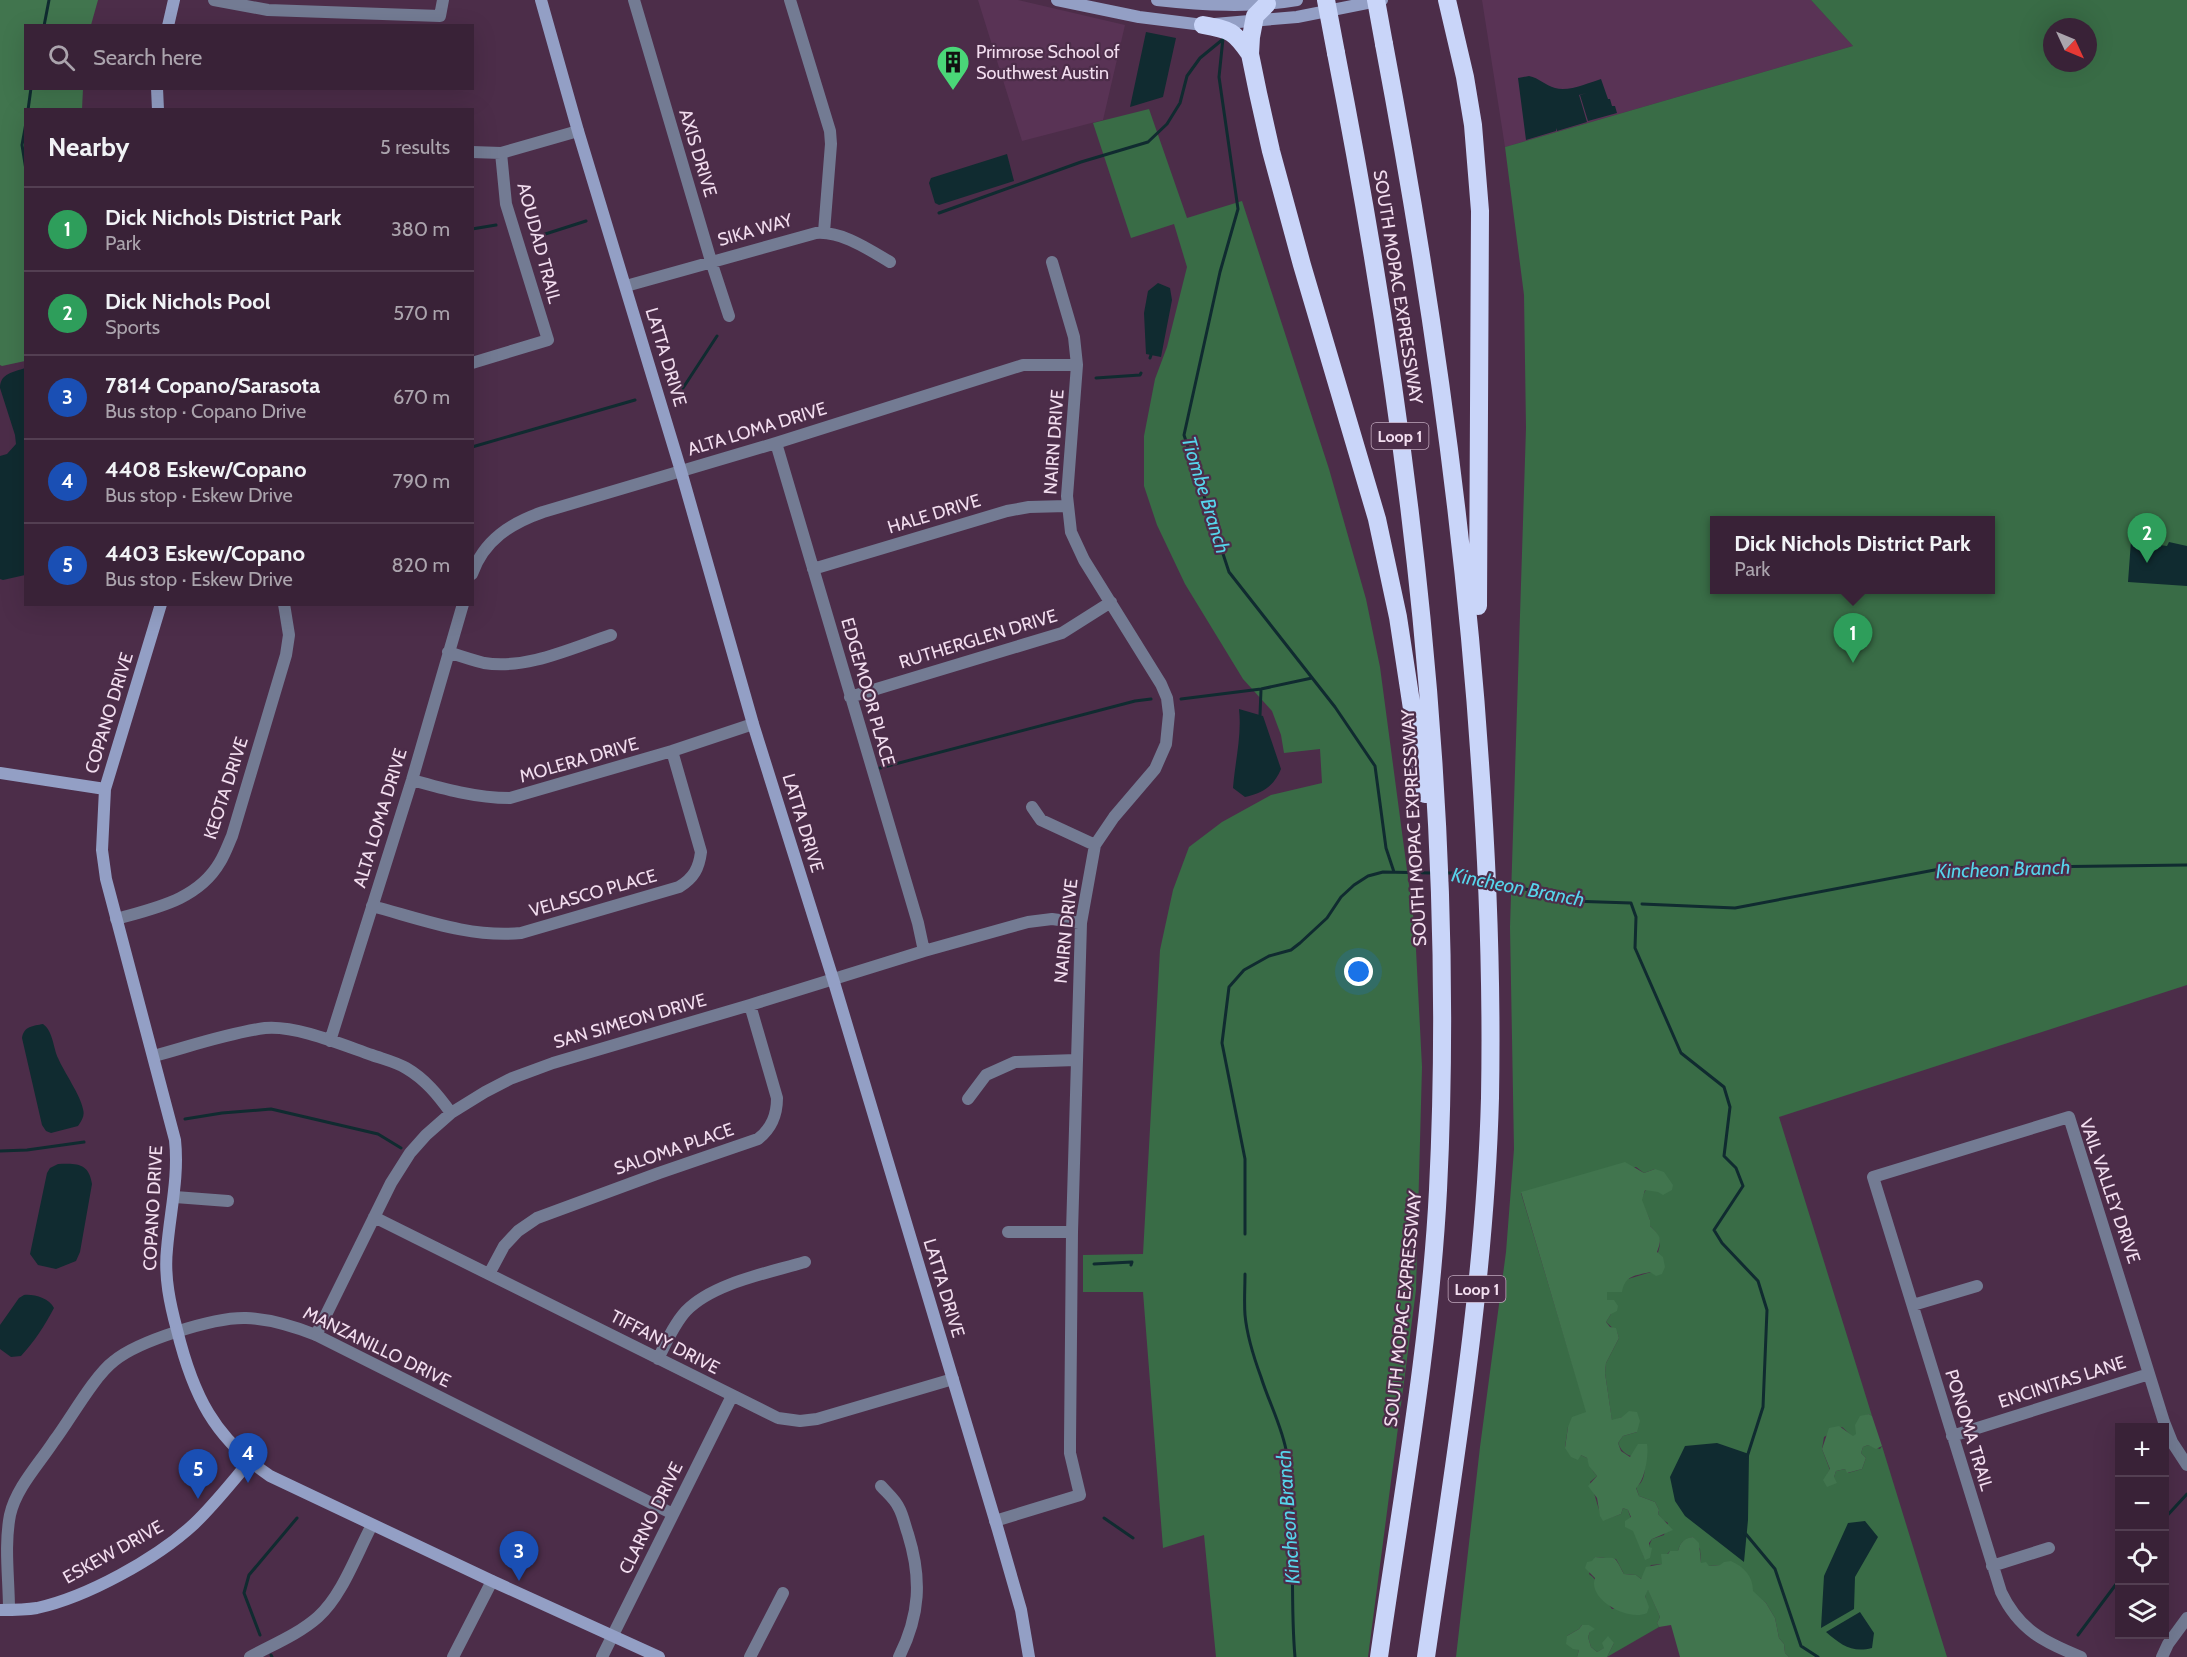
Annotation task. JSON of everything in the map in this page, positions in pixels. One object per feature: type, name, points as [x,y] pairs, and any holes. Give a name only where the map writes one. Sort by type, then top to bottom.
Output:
[{"type":"highway","name":"SOUTH MOPAC EXPRESSWAY","points":[[1326,0],[1370,232],[1397,412],[1419,590],[1433,821],[1438,846],[1442,1095],[1438,1195],[1430,1285],[1379,1657]]},
{"type":"highway","name":"SOUTH MOPAC EXPRESSWAY","points":[[1376,0],[1437,351],[1472,646],[1488,917],[1490,1086],[1485,1196],[1467,1373],[1426,1657]]},
{"type":"highway","points":[[1447,0],[1473,125],[1480,211],[1478,620],[1472,646]]},
{"type":"highway","points":[[1453,25],[1459,0]]},
{"type":"highway","points":[[1267,4],[1255,16],[1250,54],[1271,151],[1377,519],[1406,663],[1433,821]]},
{"type":"highway","points":[[1203,25],[1228,30],[1238,38],[1250,54]]},
{"type":"street","points":[[168,24],[174,0]]},
{"type":"street","points":[[214,0],[268,10],[440,16],[443,0]]},
{"type":"street","name":"LATTA DRIVE","points":[[541,0],[578,131],[681,471],[753,724],[833,979],[995,1521],[1021,1610],[1029,1657]]},
{"type":"street","name":"AXIS DRIVE","points":[[634,0],[729,316]]},
{"type":"street","points":[[790,0],[830,131],[824,232]]},
{"type":"street","points":[[1057,0],[1139,17],[1203,25],[1308,15],[1383,0]]},
{"type":"street","points":[[1157,0],[1211,6],[1267,4],[1297,0]]},
{"type":"street","points":[[157,90],[158,108]]},
{"type":"street","points":[[474,152],[501,153],[578,131]]},
{"type":"street","name":"AOUDAD TRAIL","points":[[474,362],[548,340],[506,204],[501,153]]},
{"type":"street","name":"SIKA WAY","points":[[626,286],[810,233],[824,232],[862,245],[890,262]]},
{"type":"street","name":"NAIRN DRIVE","points":[[995,1521],[1080,1495],[1070,1454],[1072,1232],[1081,923],[1095,845],[1114,817],[1155,769],[1166,744],[1169,714],[1167,698],[1161,684],[1076,544],[1071,532],[1067,506],[1077,365],[1074,336],[1052,262]]},
{"type":"street","name":"ALTA LOMA DRIVE","points":[[474,568],[497,536],[524,519],[1023,365],[1077,365]]},
{"type":"street","name":"EDGEMOOR PLACE","points":[[776,443],[918,922],[924,951]]},
{"type":"street","name":"HALE DRIVE","points":[[813,569],[1006,511],[1029,507],[1067,506]]},
{"type":"street","name":"RUTHERGLEN DRIVE","points":[[850,697],[1062,633],[1111,602]]},
{"type":"street","name":"COPANO DRIVE","points":[[160,606],[105,789],[102,850],[116,920],[175,1140],[177,1157],[175,1197],[167,1250],[168,1294],[191,1381],[206,1410],[223,1435],[249,1462],[270,1476],[659,1657]]},
{"type":"street","name":"KEOTA DRIVE","points":[[116,920],[173,903],[192,892],[209,878],[220,862],[232,836],[286,655],[289,635],[284,606]]},
{"type":"street","name":"ALTA LOMA DRIVE","points":[[330,1041],[412,780],[462,606]]},
{"type":"street","points":[[448,652],[485,663],[516,662],[545,656],[611,635]]},
{"type":"street","name":"MOLERA DRIVE","points":[[412,780],[460,793],[510,798],[672,751],[753,724]]},
{"type":"street","name":"VELASCO PLACE","points":[[372,906],[459,929],[486,935],[502,935],[521,933],[680,887],[695,874],[701,852],[672,751]]},
{"type":"street","points":[[0,773],[105,789]]},
{"type":"street","points":[[1032,807],[1041,820],[1095,845]]},
{"type":"street","name":"SAN SIMEON DRIVE","points":[[316,1335],[391,1183],[410,1153],[451,1113],[485,1092],[529,1070],[924,951],[1029,922],[1052,919],[1081,923]]},
{"type":"street","name":"SALOMA PLACE","points":[[489,1274],[504,1246],[518,1231],[537,1218],[648,1176],[759,1139],[767,1131],[777,1109],[777,1098],[750,1005]]},
{"type":"street","points":[[154,1056],[227,1036],[268,1028],[286,1029],[404,1066],[438,1094],[451,1113]]},
{"type":"street","points":[[968,1099],[986,1075],[1015,1062],[1076,1060]]},
{"type":"street","name":"VAIL VALLEY DRIVE","points":[[1873,1177],[2069,1118],[2172,1442],[2187,1465]]},
{"type":"street","name":"PONOMA TRAIL","points":[[1873,1177],[1992,1566],[2006,1603],[2020,1622],[2045,1642],[2081,1657]]},
{"type":"street","points":[[175,1197],[228,1201]]},
{"type":"street","name":"TIFFANY DRIVE","points":[[374,1217],[778,1418],[817,1419],[953,1379]]},
{"type":"street","points":[[1008,1232],[1072,1232]]},
{"type":"street","points":[[658,1359],[681,1318],[703,1297],[718,1289],[805,1262]]},
{"type":"street","points":[[1913,1305],[1977,1286]]},
{"type":"street","name":"MANZANILLO DRIVE","points":[[4,1610],[7,1537],[11,1513],[20,1491],[96,1381],[112,1362],[135,1347],[230,1319],[245,1318],[285,1323],[316,1335],[673,1514]]},
{"type":"street","name":"ENCINITAS LANE","points":[[1952,1436],[2149,1374]]},
{"type":"street","name":"CLARNO DRIVE","points":[[602,1657],[732,1396]]},
{"type":"street","name":"ESKEW DRIVE","points":[[4,1610],[35,1608],[62,1601],[100,1584],[168,1546],[195,1523],[249,1462]]},
{"type":"street","points":[[881,1486],[899,1508],[914,1554],[918,1576],[916,1608],[908,1641],[899,1657]]},
{"type":"street","points":[[250,1657],[318,1618],[333,1600],[372,1525]]},
{"type":"street","points":[[1992,1566],[2049,1548]]},
{"type":"street","points":[[453,1657],[492,1581]]},
{"type":"street","points":[[750,1657],[783,1593]]},
{"type":"street","points":[[2162,1657],[2168,1644],[2187,1618]]},
{"type":"shaded area","points":[[978,0],[1018,0],[1125,25],[1103,120],[1022,141]]},
{"type":"shaded area","points":[[1482,0],[1811,0],[1853,46],[1505,147]]},
{"type":"shaded area","points":[[1146,32],[1176,38],[1163,97],[1130,107]]},
{"type":"shaded area","points":[[1529,76],[1560,89],[1601,79],[1608,99],[1612,106],[1615,106],[1617,113],[1588,121],[1580,95],[1587,93],[1579,95],[1587,122],[1557,131],[1556,128],[1556,131],[1526,140],[1518,78]]},
{"type":"shaded area","points":[[1007,154],[1014,181],[939,205],[935,203],[929,183],[931,178]]},
{"type":"shaded area","points":[[1158,283],[1170,288],[1172,300],[1161,357],[1146,354],[1144,313],[1148,291]]},
{"type":"shaded area","points":[[24,368],[24,575],[3,580],[0,579],[0,456],[7,454],[16,444],[0,388],[2,379],[12,372]]},
{"type":"shaded area","points":[[2131,541],[2167,546],[2169,542],[2187,546],[2187,586],[2128,582]]},
{"type":"shaded area","points":[[1239,709],[1263,716],[1281,769],[1267,788],[1245,797],[1233,788],[1239,739]]},
{"type":"shaded area","points":[[43,1024],[51,1035],[58,1058],[84,1111],[78,1126],[51,1133],[46,1131],[42,1125],[22,1038],[27,1029]]},
{"type":"shaded area","points":[[58,1164],[76,1164],[85,1168],[92,1184],[80,1252],[76,1261],[56,1269],[38,1265],[30,1254],[47,1173],[50,1168]]},
{"type":"shaded area","points":[[24,1295],[41,1297],[54,1308],[39,1333],[21,1356],[11,1357],[0,1349],[0,1325],[19,1298]]},
{"type":"shaded area","points":[[1717,1443],[1749,1454],[1748,1520],[1744,1562],[1685,1516],[1675,1501],[1670,1477],[1685,1446]]},
{"type":"shaded area","points":[[1865,1521],[1878,1537],[1855,1577],[1854,1609],[1821,1628],[1824,1576],[1848,1523]]},
{"type":"shaded area","points":[[1860,1612],[1874,1633],[1872,1648],[1847,1647],[1826,1632]]},
{"type":"green space","points":[[0,0],[98,0],[91,24],[24,24],[24,90],[83,90],[82,108],[24,108],[24,361],[0,365]]},
{"type":"green space","points":[[1811,0],[2187,0],[2187,985],[1779,1117],[1872,1416],[1869,1414],[1864,1416],[1853,1437],[1842,1427],[1824,1437],[1822,1449],[1830,1470],[1827,1474],[1834,1477],[1836,1471],[1845,1469],[1848,1473],[1862,1469],[1866,1458],[1861,1453],[1863,1447],[1868,1445],[1880,1449],[1882,1446],[1947,1657],[1789,1657],[1779,1638],[1775,1618],[1766,1603],[1720,1565],[1709,1566],[1701,1563],[1700,1549],[1693,1537],[1683,1542],[1678,1551],[1670,1551],[1662,1560],[1662,1564],[1651,1565],[1641,1579],[1636,1575],[1624,1574],[1616,1559],[1595,1557],[1589,1574],[1596,1581],[1612,1609],[1646,1602],[1645,1595],[1648,1589],[1660,1617],[1657,1623],[1659,1627],[1607,1657],[1614,1643],[1597,1652],[1591,1647],[1588,1637],[1589,1625],[1582,1625],[1567,1636],[1567,1644],[1579,1650],[1577,1657],[1456,1657],[1480,1447],[1506,1252],[1514,1149],[1510,927],[1526,428],[1524,295],[1505,147],[1853,46]],"holes":[[[1636,1167],[1644,1173],[1655,1169],[1641,1200],[1650,1220],[1650,1226],[1659,1237],[1660,1247],[1651,1272],[1628,1279],[1613,1292],[1607,1292],[1611,1314],[1606,1322],[1617,1332],[1619,1338],[1606,1363],[1605,1373],[1612,1421],[1622,1417],[1637,1432],[1623,1436],[1618,1443],[1629,1455],[1646,1459],[1643,1478],[1636,1487],[1639,1496],[1655,1502],[1659,1510],[1658,1514],[1668,1523],[1664,1535],[1652,1539],[1644,1557],[1628,1510],[1623,1508],[1621,1514],[1604,1520],[1590,1482],[1597,1476],[1587,1458],[1565,1447],[1568,1427],[1587,1413],[1521,1193]]]},
{"type":"green space","points":[[1149,109],[1187,218],[1242,201],[1329,469],[1366,599],[1380,667],[1415,930],[1422,1067],[1416,1290],[1368,1657],[1216,1657],[1204,1535],[1163,1548],[1143,1292],[1083,1292],[1083,1255],[1143,1254],[1160,950],[1173,890],[1189,847],[1222,822],[1271,795],[1322,783],[1320,749],[1284,753],[1281,735],[1272,711],[1243,679],[1185,584],[1157,525],[1144,486],[1144,436],[1155,379],[1167,347],[1187,267],[1174,224],[1131,238],[1093,123]]},
{"type":"green space","points":[[1625,1162],[1644,1173],[1655,1169],[1664,1172],[1673,1185],[1672,1190],[1663,1195],[1645,1190],[1642,1200],[1650,1226],[1660,1238],[1657,1252],[1663,1257],[1665,1267],[1662,1274],[1656,1276],[1650,1272],[1635,1276],[1628,1279],[1622,1292],[1607,1292],[1607,1300],[1614,1300],[1618,1306],[1617,1311],[1611,1314],[1606,1322],[1610,1327],[1616,1328],[1619,1338],[1606,1363],[1605,1373],[1612,1420],[1622,1417],[1629,1411],[1637,1412],[1640,1421],[1637,1432],[1623,1436],[1618,1443],[1621,1451],[1630,1457],[1638,1444],[1647,1444],[1646,1467],[1642,1480],[1636,1488],[1639,1496],[1655,1502],[1659,1510],[1658,1514],[1673,1530],[1652,1539],[1649,1543],[1649,1547],[1652,1548],[1650,1558],[1645,1560],[1633,1531],[1625,1527],[1625,1521],[1631,1517],[1628,1510],[1623,1508],[1621,1514],[1603,1521],[1597,1498],[1588,1486],[1597,1476],[1589,1466],[1587,1458],[1581,1455],[1578,1460],[1571,1457],[1565,1448],[1572,1417],[1586,1412],[1521,1192]]},
{"type":"green space","points":[[1869,1414],[1872,1416],[1882,1446],[1876,1449],[1868,1445],[1863,1447],[1861,1453],[1866,1458],[1862,1469],[1847,1473],[1845,1469],[1836,1471],[1834,1477],[1837,1483],[1827,1487],[1823,1480],[1830,1469],[1822,1449],[1829,1428],[1839,1426],[1853,1436],[1856,1434],[1855,1425],[1860,1416]]},
{"type":"green space","points":[[1693,1537],[1699,1543],[1701,1563],[1706,1562],[1709,1566],[1731,1561],[1747,1573],[1753,1591],[1766,1603],[1775,1618],[1779,1638],[1789,1657],[1680,1657],[1671,1625],[1659,1627],[1657,1623],[1660,1617],[1648,1590],[1645,1596],[1649,1607],[1647,1613],[1639,1615],[1620,1611],[1611,1607],[1597,1594],[1594,1586],[1595,1578],[1585,1568],[1587,1562],[1592,1561],[1595,1557],[1613,1558],[1618,1562],[1624,1574],[1636,1575],[1641,1579],[1646,1567],[1662,1564],[1661,1554],[1678,1551],[1683,1541]]},
{"type":"green space","points":[[1582,1625],[1589,1625],[1595,1629],[1588,1637],[1591,1647],[1597,1652],[1604,1648],[1602,1643],[1608,1636],[1614,1643],[1607,1657],[1577,1657],[1579,1650],[1566,1644],[1567,1636]]},
{"type":"waterway","points":[[44,24],[49,0]]},
{"type":"waterway","name":"Tiombe Branch","points":[[1223,38],[1219,77],[1238,209],[1220,272],[1184,435],[1229,572],[1335,707],[1375,766],[1386,848],[1394,872]]},
{"type":"waterway","points":[[939,213],[1081,162],[1148,142],[1167,124],[1180,103],[1187,76],[1200,58],[1222,40]]},
{"type":"waterway","points":[[28,108],[31,90]]},
{"type":"waterway","points":[[24,134],[22,145],[24,158]]},
{"type":"waterway","points":[[536,237],[586,221]]},
{"type":"waterway","points":[[474,229],[496,225]]},
{"type":"waterway","points":[[683,388],[717,336]]},
{"type":"waterway","points":[[1096,378],[1140,375],[1141,373]]},
{"type":"waterway","points":[[474,446],[635,400]]},
{"type":"waterway","points":[[1181,699],[1261,689],[1312,678]]},
{"type":"waterway","points":[[1260,715],[1261,690]]},
{"type":"waterway","points":[[880,768],[1135,701],[1151,699]]},
{"type":"waterway","name":"Kincheon Branch","points":[[1642,904],[1735,908],[1945,868],[2187,865]]},
{"type":"waterway","name":"Kincheon Branch","points":[[1245,1234],[1245,1159],[1222,1043],[1229,987],[1244,970],[1269,956],[1291,950],[1300,943],[1327,918],[1341,897],[1368,876],[1383,872],[1432,873]]},
{"type":"waterway","name":"Kincheon Branch","points":[[1445,873],[1461,873],[1480,877]]},
{"type":"waterway","points":[[1492,880],[1570,901],[1631,903],[1636,917],[1635,948],[1681,1053],[1724,1087],[1730,1107],[1724,1156],[1736,1168],[1743,1186],[1714,1230],[1722,1243],[1758,1281],[1767,1310],[1763,1407],[1747,1457]]},
{"type":"waterway","points":[[185,1119],[271,1109],[378,1134],[401,1148]]},
{"type":"waterway","points":[[0,1151],[27,1150],[84,1142]]},
{"type":"waterway","points":[[1094,1264],[1132,1262],[1131,1265]]},
{"type":"waterway","name":"Kincheon Branch","points":[[1245,1274],[1245,1315],[1249,1339],[1287,1455],[1292,1505],[1295,1657]]},
{"type":"waterway","points":[[2169,1514],[2187,1494]]},
{"type":"waterway","points":[[260,1635],[244,1593],[249,1575],[297,1518]]},
{"type":"waterway","points":[[1104,1518],[1133,1538]]},
{"type":"waterway","points":[[1745,1533],[1775,1569],[1801,1646],[1818,1657]]},
{"type":"waterway","points":[[2078,1635],[2116,1585]]},
{"type":"place","name":"Primrose School of Southwest Austin","points":[[953,91]]},
{"type":"place","name":"Dick Nichols Pool","points":[[2147,563]]},
{"type":"place","name":"Dick Nichols District Park","points":[[1853,663]]},
{"type":"place","name":"4408 Eskew/Copano","points":[[248,1483]]},
{"type":"place","name":"4403 Eskew/Copano","points":[[198,1499]]},
{"type":"place","name":"7814 Copano/Sarasota","points":[[519,1581]]}]
